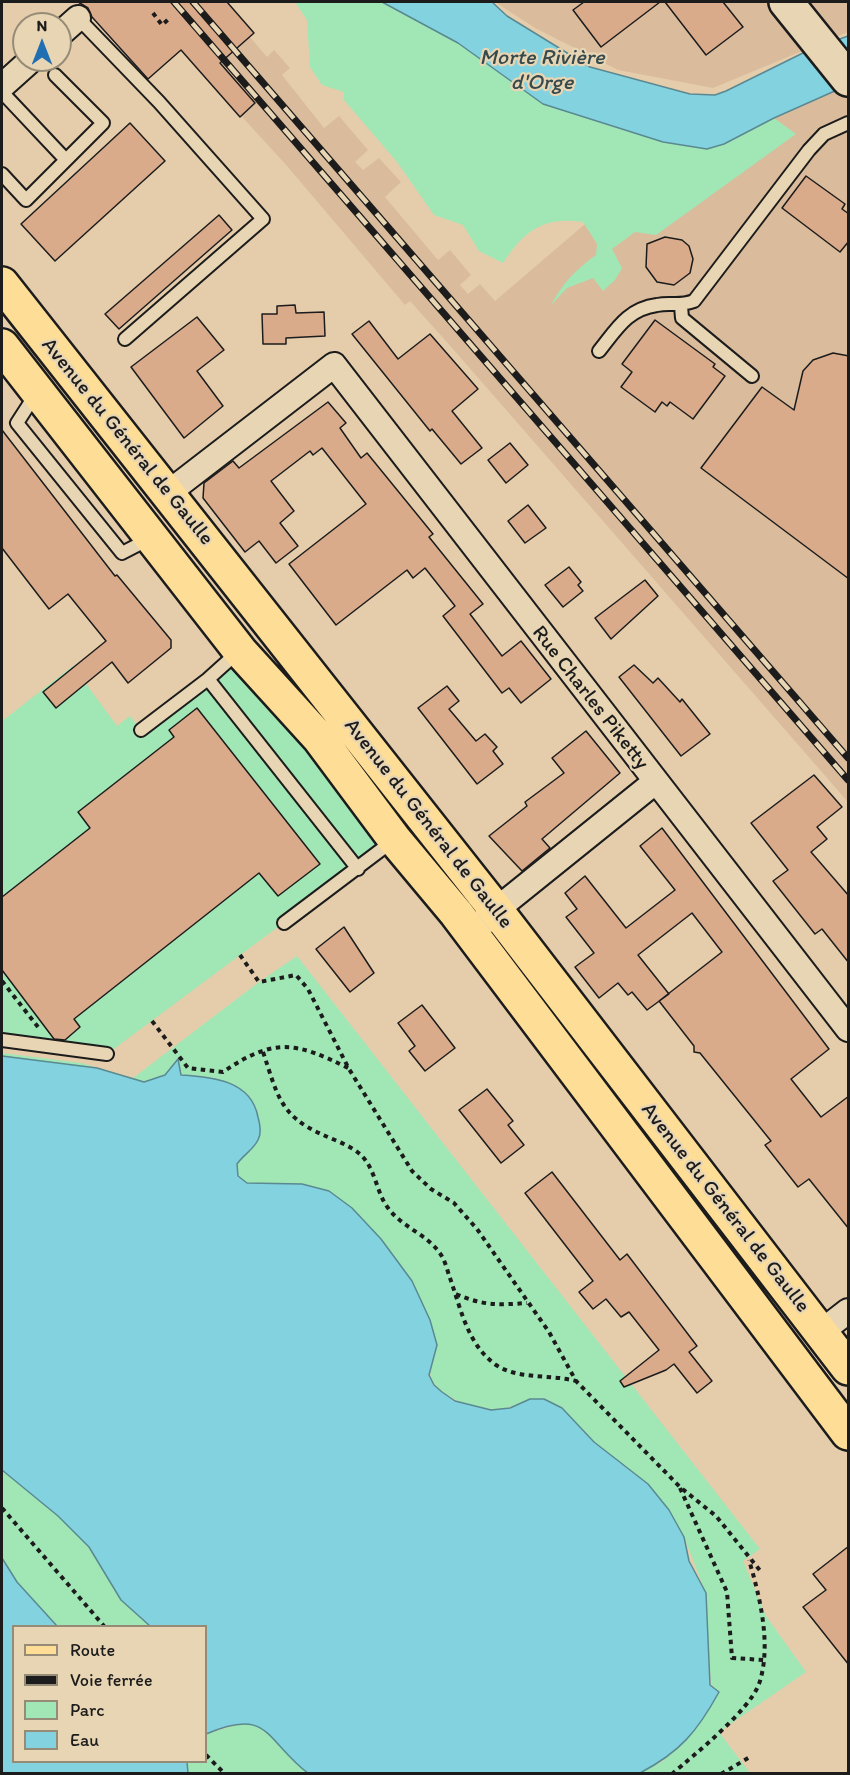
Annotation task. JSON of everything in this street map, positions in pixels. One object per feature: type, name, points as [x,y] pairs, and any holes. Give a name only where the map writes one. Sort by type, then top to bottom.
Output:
[{"type":"main road","points":[[786,2],[849,79]]},
{"type":"main road","name":"Avenue du Général de Gaulle","points":[[2,284],[496,910],[849,1368]]},
{"type":"main road","name":"Avenue du Général de Gaulle","points":[[2,346],[240,651],[319,738],[395,840],[456,913],[849,1433]]},
{"type":"street","points":[[72,23],[78,18]]},
{"type":"street","points":[[2,86],[18,72]]},
{"type":"street","name":"Rue Charles Piketty","points":[[168,493],[334,365],[655,782],[849,1029]]},
{"type":"street","points":[[456,913],[488,920],[496,910],[655,782]]},
{"type":"street","points":[[821,1332],[849,1311]]},
{"type":"lane","points":[[78,18],[159,102],[262,219],[125,339]]},
{"type":"lane","points":[[2,174],[26,200],[103,123],[55,75]]},
{"type":"lane","points":[[2,92],[66,160]]},
{"type":"lane","points":[[599,351],[630,313],[657,304],[681,306],[694,301],[809,150],[824,134],[849,123]]},
{"type":"lane","points":[[681,306],[682,318],[752,376]]},
{"type":"lane","points":[[141,730],[240,651]]},
{"type":"lane","points":[[207,679],[358,869]]},
{"type":"lane","points":[[284,923],[395,840]]},
{"type":"lane","points":[[2,1040],[107,1054]]},
{"type":"path","points":[[153,13],[162,25],[171,17]]},
{"type":"path","points":[[240,955],[259,982],[296,975],[308,989],[349,1069],[412,1172],[431,1189],[454,1203],[505,1267],[549,1332],[576,1381],[680,1487],[716,1516],[762,1573]]},
{"type":"path","points":[[2,981],[53,1046]]},
{"type":"path","points":[[152,1021],[188,1068],[223,1072],[238,1061],[291,1045],[312,1050],[349,1069]]},
{"type":"path","points":[[263,1052],[289,1115],[300,1124],[345,1144],[361,1155],[371,1168],[387,1207],[410,1231],[423,1237],[441,1254],[463,1320],[474,1341],[496,1364],[507,1371],[528,1375],[556,1376],[576,1381]]},
{"type":"path","points":[[455,1294],[476,1303],[493,1306],[528,1303]]},
{"type":"path","points":[[680,1487],[727,1592],[732,1658],[764,1660]]},
{"type":"path","points":[[2,1508],[103,1625]]},
{"type":"path","points":[[672,1773],[709,1742],[758,1686],[764,1660],[760,1604],[748,1558]]},
{"type":"path","points":[[207,1756],[219,1773]]},
{"type":"path","points":[[720,1773],[750,1757]]},
{"type":"path","points":[[214,1765],[225,1773]]},
{"type":"shaded area","points":[[78,2],[227,2],[254,34],[250,37],[267,57],[274,50],[290,68],[282,75],[324,128],[339,116],[368,150],[355,162],[363,170],[379,158],[401,182],[385,197],[438,260],[450,250],[471,275],[460,285],[468,294],[480,284],[495,301],[695,130],[848,58],[848,802],[453,349],[410,301],[405,305],[287,166],[181,50],[147,80]]},
{"type":"shaded area","points":[[495,2],[848,2],[848,32],[713,88],[618,70],[535,28]]},
{"type":"green space","points":[[295,2],[382,2],[458,43],[543,104],[663,142],[707,149],[724,144],[774,118],[796,134],[656,235],[635,232],[612,249],[622,268],[615,280],[603,291],[593,278],[567,288],[551,305],[570,277],[596,255],[597,244],[583,222],[557,221],[536,228],[519,242],[503,263],[479,251],[463,225],[434,215],[397,162],[344,100],[344,92],[322,85],[310,67],[307,20]]},
{"type":"green space","points":[[240,651],[395,840],[107,1054],[2,1040],[2,721],[73,666],[117,726],[130,716],[141,730]]},
{"type":"green space","points":[[297,956],[760,1549],[743,1561],[766,1616],[806,1672],[719,1732],[750,1773],[640,1773],[663,1761],[719,1692],[711,1684],[705,1591],[684,1537],[669,1510],[648,1484],[594,1442],[582,1428],[530,1399],[508,1407],[486,1409],[455,1400],[438,1388],[430,1372],[437,1345],[302,1184],[247,1183],[238,1176],[237,1164],[255,1140],[260,1126],[249,1096],[241,1089],[221,1080],[188,1076],[182,1087],[2,1079],[2,1053],[81,1063],[133,1078],[259,982]]},
{"type":"green space","points":[[2,1470],[58,1516],[89,1547],[121,1600],[149,1625],[56,1625],[17,1582],[2,1559]]},
{"type":"green space","points":[[246,1722],[265,1731],[309,1773],[188,1773],[187,1763],[207,1763],[207,1734]]},
{"type":"water","name":"Morte Rivière d'Orge","points":[[382,2],[492,2],[507,16],[590,67],[690,94],[715,95],[726,91],[807,51],[848,36],[848,88],[837,90],[774,118],[724,144],[707,149],[663,142],[543,104],[458,43]]},
{"type":"water","points":[[2,1056],[97,1068],[144,1082],[165,1075],[178,1059],[181,1075],[217,1079],[228,1083],[239,1088],[254,1105],[259,1120],[259,1137],[256,1144],[237,1164],[238,1176],[247,1183],[302,1184],[329,1191],[352,1208],[381,1239],[412,1281],[430,1320],[437,1345],[429,1375],[434,1385],[455,1401],[491,1410],[510,1408],[530,1399],[544,1399],[562,1408],[594,1442],[648,1484],[669,1510],[684,1537],[689,1561],[706,1593],[710,1685],[719,1692],[703,1719],[686,1740],[666,1757],[640,1773],[309,1774],[265,1731],[255,1726],[243,1724],[227,1726],[207,1734],[207,1625],[149,1625],[121,1600],[89,1547],[58,1516],[2,1470]]},
{"type":"water","points":[[2,1558],[17,1582],[56,1625],[12,1625],[12,1763],[187,1763],[188,1773],[2,1773]]},
{"type":"building","points":[[78,2],[227,2],[254,33],[220,63],[255,103],[240,117],[181,50],[148,79],[92,17],[88,8]]},
{"type":"building","points":[[584,2],[660,2],[601,47],[573,10]]},
{"type":"building","points":[[665,2],[723,2],[743,27],[706,55]]},
{"type":"building","points":[[130,123],[165,161],[55,261],[21,224]]},
{"type":"building","points":[[806,176],[845,204],[842,209],[849,214],[849,241],[840,252],[782,208]]},
{"type":"building","points":[[219,215],[232,230],[119,329],[105,314]]},
{"type":"building","points":[[665,237],[682,240],[689,246],[693,259],[690,273],[674,285],[657,282],[646,267],[647,244]]},
{"type":"building","points":[[295,305],[296,313],[324,312],[325,336],[286,338],[286,344],[263,344],[262,314],[277,314],[277,306]]},
{"type":"building","points":[[197,317],[224,350],[197,371],[223,406],[184,438],[131,367]]},
{"type":"building","points":[[655,320],[715,364],[713,367],[725,376],[693,419],[670,402],[667,406],[662,402],[655,412],[621,387],[632,372],[622,364]]},
{"type":"building","points":[[369,321],[398,359],[430,334],[478,389],[452,411],[482,448],[461,464],[432,429],[430,431],[352,334]]},
{"type":"building","points":[[833,353],[849,356],[849,579],[701,468],[762,387],[794,410],[803,371],[813,360]]},
{"type":"building","points":[[328,402],[346,423],[340,428],[361,458],[367,453],[433,534],[429,537],[483,604],[470,614],[502,656],[521,641],[551,679],[521,703],[509,688],[502,693],[443,616],[455,606],[425,568],[413,578],[407,570],[336,625],[289,564],[366,504],[322,448],[313,455],[310,451],[271,481],[294,511],[280,523],[298,546],[276,563],[259,541],[245,552],[203,498],[204,483],[233,461],[239,468]]},
{"type":"building","points":[[2,430],[115,576],[117,575],[171,640],[171,648],[128,683],[112,662],[56,708],[43,692],[106,641],[68,594],[49,609],[2,548]]},
{"type":"building","points":[[510,443],[528,465],[506,483],[488,460]]},
{"type":"building","points":[[528,505],[546,528],[525,543],[508,521]]},
{"type":"building","points":[[569,567],[581,582],[578,585],[583,591],[563,607],[545,585]]},
{"type":"building","points":[[645,580],[658,596],[611,639],[595,618]]},
{"type":"building","points":[[634,665],[653,683],[658,678],[680,702],[682,699],[710,734],[681,756],[619,677]]},
{"type":"building","points":[[447,686],[459,701],[449,709],[476,741],[485,734],[497,747],[493,751],[503,764],[477,784],[418,708]]},
{"type":"building","points":[[197,708],[320,864],[278,896],[259,873],[74,1019],[80,1027],[65,1040],[54,1039],[2,970],[2,897],[90,828],[78,812],[174,737],[169,730]]},
{"type":"building","points":[[586,731],[620,773],[542,839],[550,848],[522,871],[489,836],[527,806],[525,802],[564,773],[552,758]]},
{"type":"building","points":[[814,775],[842,807],[817,827],[827,839],[811,852],[849,896],[849,963],[822,929],[815,934],[773,881],[788,870],[751,823]]},
{"type":"building","points":[[662,828],[829,1049],[791,1079],[821,1117],[849,1096],[849,1229],[809,1179],[798,1187],[765,1145],[771,1141],[700,1053],[694,1052],[694,1046],[659,1001],[647,1010],[632,992],[628,995],[618,983],[599,998],[575,967],[594,953],[566,917],[577,909],[565,893],[585,876],[626,928],[675,890],[640,846]],"holes":[[[692,913],[722,952],[669,994],[638,955]]]},
{"type":"building","points":[[344,927],[374,973],[350,992],[316,949]]},
{"type":"building","points":[[422,1005],[455,1048],[425,1071],[409,1051],[415,1046],[398,1023]]},
{"type":"building","points":[[487,1089],[513,1121],[508,1125],[524,1145],[501,1163],[459,1110]]},
{"type":"building","points":[[552,1172],[620,1260],[627,1254],[697,1346],[689,1352],[712,1381],[697,1393],[674,1364],[666,1370],[624,1387],[620,1381],[659,1350],[629,1312],[621,1317],[606,1299],[593,1309],[579,1292],[593,1281],[525,1193]]},
{"type":"building","points":[[849,1546],[849,1665],[803,1607],[826,1590],[813,1574]]},
{"type":"railway","points":[[174,2],[848,780]]},
{"type":"railway","points":[[193,2],[848,758]]}]
